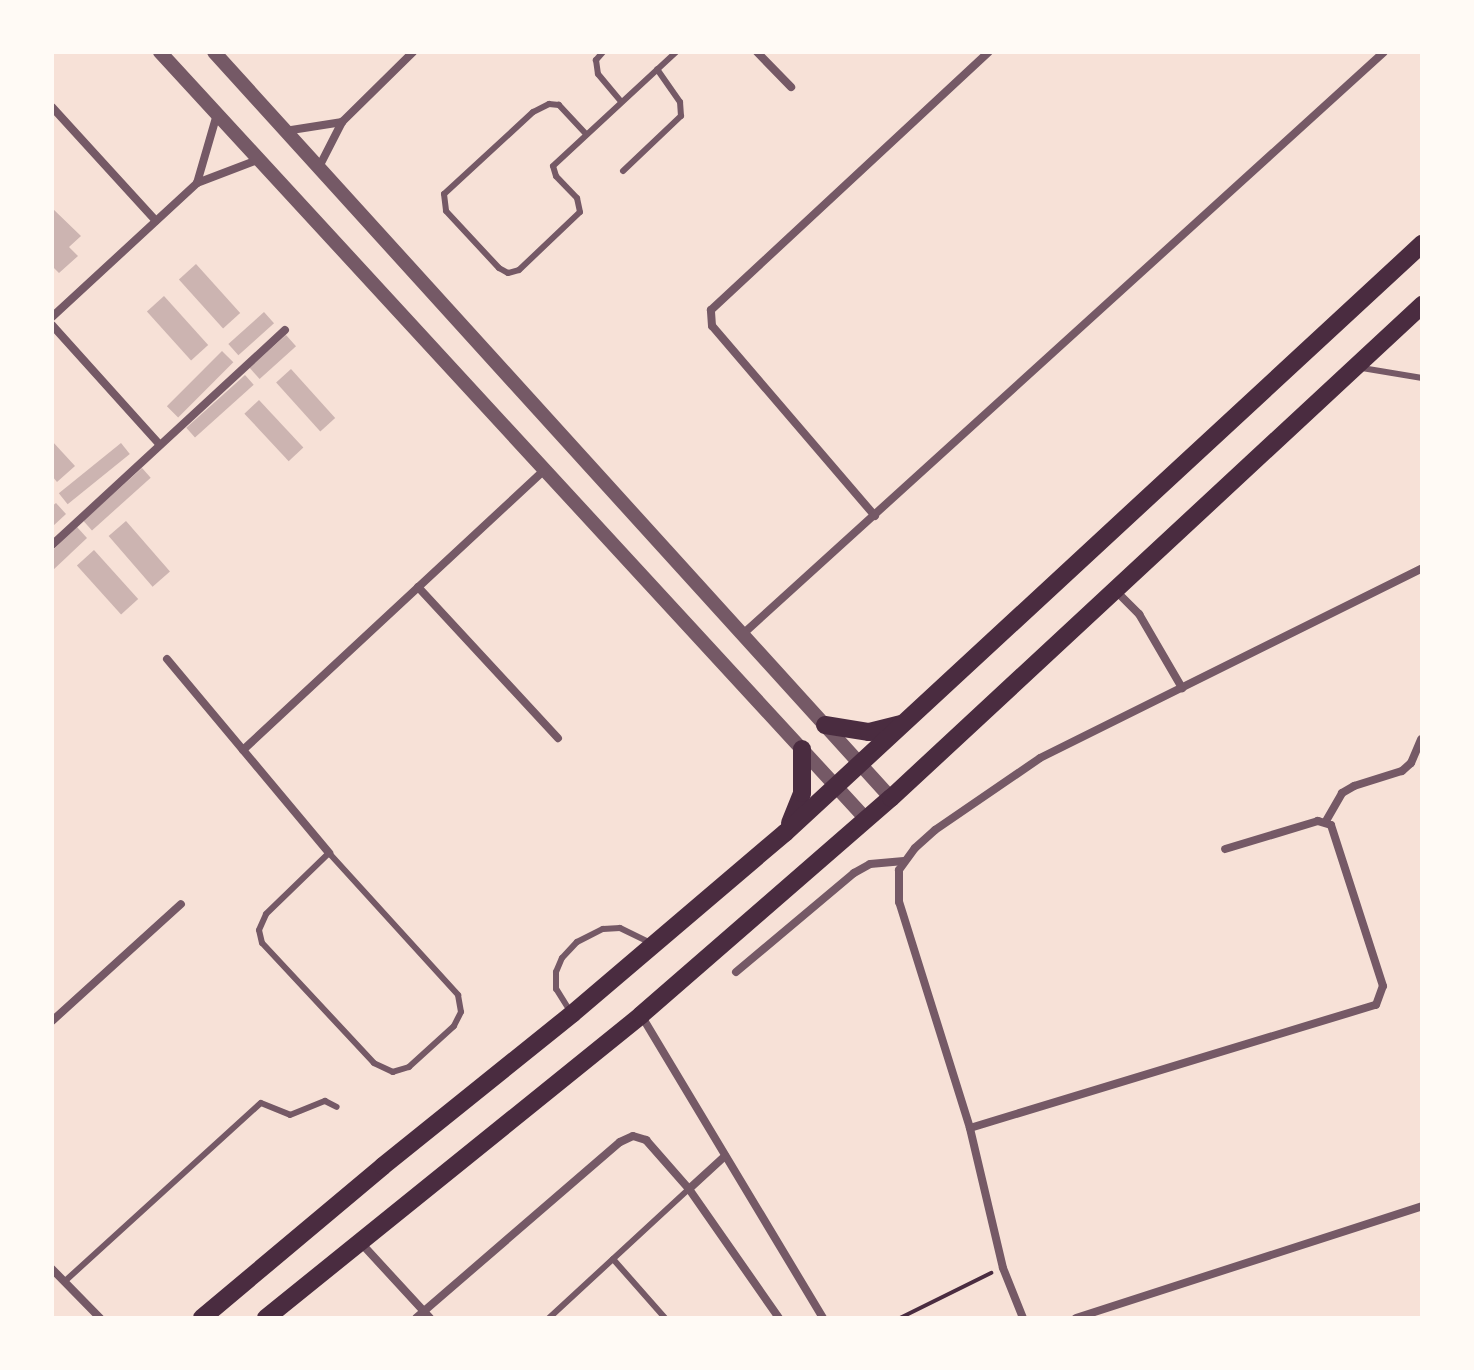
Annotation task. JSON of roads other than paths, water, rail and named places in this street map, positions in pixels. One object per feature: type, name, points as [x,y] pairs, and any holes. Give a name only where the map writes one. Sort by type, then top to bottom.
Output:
[{"type":"main road","points":[[202,1318],[383,1166],[572,1014],[785,833],[1422,244]]},
{"type":"main road","points":[[266,1318],[641,1015],[891,798],[1359,367],[1422,305]]},
{"type":"main road","points":[[825,725],[869,732],[909,721]]},
{"type":"main road","points":[[785,833],[802,793],[802,749]]},
{"type":"street","points":[[160,52],[218,111],[866,819]]},
{"type":"street","points":[[214,52],[891,798]]},
{"type":"street","points":[[319,167],[342,122],[413,52]]},
{"type":"street","points":[[757,52],[791,87]]},
{"type":"street","points":[[875,516],[712,326],[711,310],[989,52]]},
{"type":"street","points":[[744,633],[1384,52]]},
{"type":"street","points":[[52,107],[156,221]]},
{"type":"street","points":[[197,183],[218,111]]},
{"type":"street","points":[[285,131],[342,122]]},
{"type":"street","points":[[52,317],[197,183],[261,159]]},
{"type":"street","points":[[52,325],[160,445]]},
{"type":"street","points":[[52,545],[285,330]]},
{"type":"street","points":[[243,750],[544,470]]},
{"type":"street","points":[[1023,1318],[1003,1268],[970,1128],[899,902],[899,870],[935,830],[1040,758],[1422,568]]},
{"type":"street","points":[[418,587],[558,738]]},
{"type":"street","points":[[1116,591],[1139,614],[1182,688]]},
{"type":"street","points":[[167,659],[329,853]]},
{"type":"street","points":[[1225,849],[1326,821],[1335,802],[1354,786],[1402,771],[1411,763],[1421,739]]},
{"type":"street","points":[[970,1128],[1376,1005],[1383,986],[1331,825],[1326,821]]},
{"type":"street","points":[[736,972],[854,873],[870,864],[904,861]]},
{"type":"street","points":[[52,1021],[181,904]]},
{"type":"street","points":[[641,1015],[823,1318]]},
{"type":"street","points":[[416,1318],[427,1315],[620,1142],[633,1136],[646,1140],[689,1189],[779,1318]]},
{"type":"street","points":[[689,1189],[725,1156]]},
{"type":"street","points":[[1076,1318],[1422,1206]]},
{"type":"street","points":[[361,1242],[427,1315]]},
{"type":"street","points":[[52,1269],[100,1318]]},
{"type":"street","points":[[807,1318],[817,1308]]},
{"type":"lane","points":[[603,52],[596,60],[598,74],[621,101]]},
{"type":"lane","points":[[586,134],[559,105],[549,104],[533,112],[444,194],[446,211],[499,268],[508,273],[519,270],[580,212],[577,198],[556,176],[553,166],[676,52]]},
{"type":"lane","points":[[623,171],[681,116],[680,102],[657,69]]},
{"type":"lane","points":[[1359,367],[1422,378]]},
{"type":"lane","points":[[329,853],[458,995],[461,1012],[454,1026],[409,1067],[393,1072],[374,1063],[262,943],[259,930],[266,914],[329,853]]},
{"type":"lane","points":[[572,1014],[556,989],[556,972],[562,958],[577,942],[603,929],[620,928],[654,944]]},
{"type":"lane","points":[[64,1282],[261,1103],[290,1115],[325,1101],[337,1107]]},
{"type":"lane","points":[[549,1318],[689,1189]]},
{"type":"lane","points":[[613,1259],[665,1318]]}]
